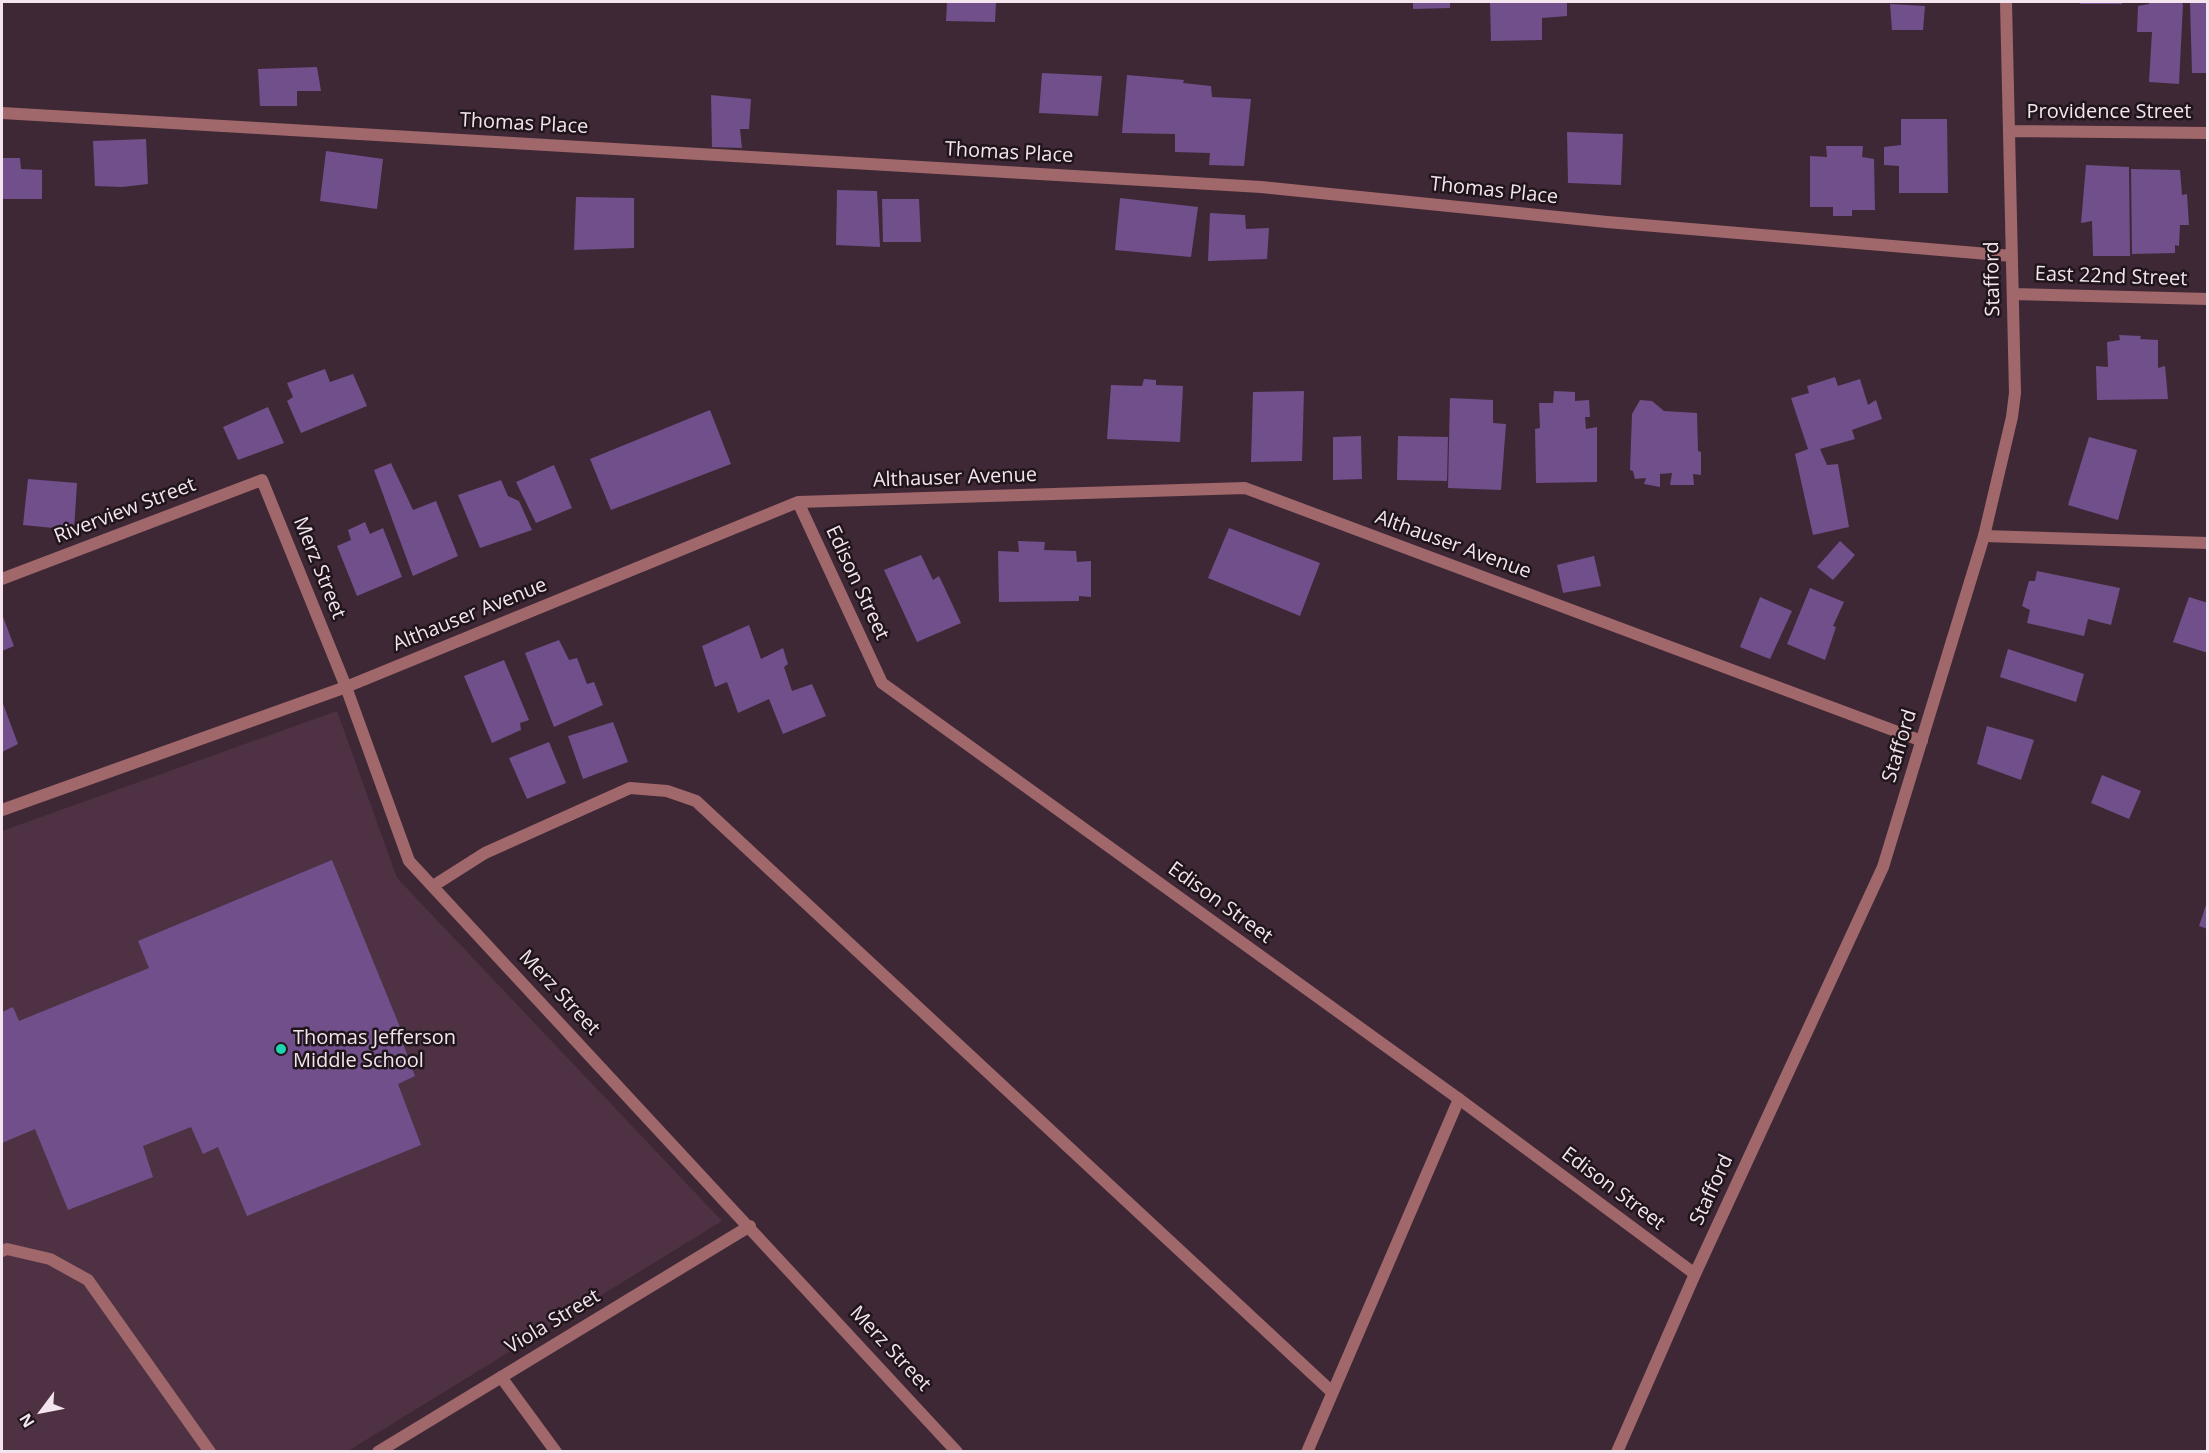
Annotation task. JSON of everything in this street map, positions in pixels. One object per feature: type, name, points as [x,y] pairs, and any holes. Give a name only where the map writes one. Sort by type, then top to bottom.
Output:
[{"type":"street","name":"Stafford","points":[[1617,1452],[1695,1275],[1883,867],[1984,536],[2012,417],[2015,393],[2006,2]]},
{"type":"street","name":"Thomas Place","points":[[2,112],[1261,188],[1607,222],[2012,256]]},
{"type":"street","name":"Providence Street","points":[[2010,131],[2208,133]]},
{"type":"street","name":"East 22nd Street","points":[[2013,294],[2208,299]]},
{"type":"street","name":"Riverview Street","points":[[2,579],[262,480]]},
{"type":"street","name":"Merz Street","points":[[262,480],[346,687],[410,861],[957,1452]]},
{"type":"street","name":"Althauser Avenue","points":[[2,810],[346,687],[798,502],[1245,488],[1922,741]]},
{"type":"street","name":"Edison Street","points":[[798,502],[882,683],[1459,1099],[1695,1275]]},
{"type":"street","points":[[1984,536],[2208,543]]},
{"type":"street","points":[[433,886],[485,852],[630,788],[667,791],[696,801],[1332,1392]]},
{"type":"street","points":[[1307,1452],[1459,1099]]},
{"type":"street","name":"Viola Street","points":[[378,1452],[750,1226]]},
{"type":"street","points":[[2,1251],[7,1249],[50,1259],[88,1280],[210,1452]]},
{"type":"street","points":[[501,1377],[556,1452]]},
{"type":"shaded area","name":"Thomas Jefferson Middle School","points":[[337,711],[397,878],[722,1221],[348,1451],[2,1451],[2,831]]},
{"type":"building","points":[[947,2],[996,2],[995,22],[946,21]]},
{"type":"building","points":[[1413,2],[1450,2],[1450,8],[1413,9]]},
{"type":"building","points":[[1490,2],[1567,2],[1567,16],[1542,18],[1542,40],[1491,41]]},
{"type":"building","points":[[2080,2],[2122,2],[2122,4],[2080,4]]},
{"type":"building","points":[[2149,2],[2180,2],[2183,4],[2179,84],[2149,82],[2152,32],[2137,32],[2138,6],[2149,4]]},
{"type":"building","points":[[2190,2],[2208,2],[2208,73],[2192,73]]},
{"type":"building","points":[[1890,4],[1925,6],[1923,30],[1892,30]]},
{"type":"building","points":[[317,67],[321,91],[297,91],[297,106],[260,106],[258,69]]},
{"type":"building","points":[[1042,73],[1102,76],[1098,116],[1039,113]]},
{"type":"building","points":[[1127,75],[1184,80],[1183,83],[1211,86],[1212,97],[1251,99],[1244,166],[1209,165],[1210,153],[1175,152],[1175,134],[1122,133]]},
{"type":"building","points":[[711,95],[751,99],[749,129],[740,129],[742,148],[712,147]]},
{"type":"building","points":[[1901,119],[1947,119],[1948,193],[1899,193],[1899,166],[1884,165],[1884,147],[1901,145]]},
{"type":"building","points":[[1567,132],[1623,134],[1621,185],[1568,183]]},
{"type":"building","points":[[146,139],[148,184],[122,187],[95,186],[93,141]]},
{"type":"building","points":[[1826,146],[1863,146],[1862,157],[1874,159],[1875,210],[1852,210],[1852,216],[1833,216],[1833,207],[1810,207],[1810,156],[1827,157]]},
{"type":"building","points":[[326,151],[383,159],[377,209],[320,201]]},
{"type":"building","points":[[2,158],[20,158],[21,169],[42,170],[42,199],[2,199]]},
{"type":"building","points":[[2086,165],[2129,167],[2130,256],[2093,256],[2092,221],[2081,223]]},
{"type":"building","points":[[2131,169],[2180,170],[2182,195],[2187,194],[2189,225],[2180,225],[2179,246],[2175,245],[2175,253],[2132,254]]},
{"type":"building","points":[[837,190],[877,191],[880,247],[836,245]]},
{"type":"building","points":[[576,197],[634,198],[634,248],[574,250]]},
{"type":"building","points":[[1120,198],[1198,207],[1191,257],[1115,250]]},
{"type":"building","points":[[882,199],[919,199],[921,242],[883,242]]},
{"type":"building","points":[[1210,213],[1245,215],[1246,229],[1269,228],[1267,259],[1208,261]]},
{"type":"building","points":[[2119,335],[2141,336],[2140,339],[2158,340],[2158,368],[2165,366],[2168,399],[2097,400],[2096,366],[2108,367],[2107,342],[2120,340]]},
{"type":"building","points":[[325,369],[330,382],[353,374],[367,406],[301,433],[287,401],[293,397],[287,383]]},
{"type":"building","points":[[1835,377],[1838,386],[1860,379],[1868,405],[1876,400],[1882,419],[1852,430],[1855,439],[1820,449],[1827,465],[1838,464],[1849,527],[1813,535],[1795,454],[1808,449],[1791,398],[1809,393],[1807,386]]},
{"type":"building","points":[[1144,379],[1156,380],[1156,385],[1183,386],[1180,442],[1107,439],[1111,385],[1142,386]]},
{"type":"building","points":[[1304,391],[1302,461],[1251,462],[1253,392]]},
{"type":"building","points":[[1554,391],[1575,392],[1575,401],[1589,400],[1590,417],[1585,417],[1586,429],[1597,427],[1597,482],[1536,483],[1535,429],[1540,428],[1539,403],[1553,403]]},
{"type":"building","points":[[1450,398],[1493,400],[1493,423],[1506,424],[1501,490],[1448,488]]},
{"type":"building","points":[[1640,400],[1652,401],[1664,411],[1697,413],[1701,475],[1693,474],[1694,485],[1670,485],[1672,473],[1660,474],[1660,487],[1644,484],[1646,478],[1635,479],[1633,471],[1630,470],[1632,414]]},
{"type":"building","points":[[268,407],[284,443],[238,460],[223,427]]},
{"type":"building","points":[[710,410],[731,464],[611,510],[590,459]]},
{"type":"building","points":[[1361,436],[1362,479],[1333,480],[1333,437]]},
{"type":"building","points":[[1398,436],[1448,437],[1447,481],[1397,480]]},
{"type":"building","points":[[2089,437],[2137,450],[2118,520],[2068,505]]},
{"type":"building","points":[[391,463],[413,510],[436,501],[458,556],[413,576],[374,470]]},
{"type":"building","points":[[554,465],[572,508],[536,523],[516,482]]},
{"type":"building","points":[[28,479],[77,483],[74,530],[23,525]]},
{"type":"building","points":[[501,480],[508,496],[519,501],[532,530],[480,548],[458,495]]},
{"type":"building","points":[[365,522],[370,534],[383,528],[402,577],[357,596],[337,546],[351,540],[348,530]]},
{"type":"building","points":[[1229,528],[1320,563],[1300,616],[1208,578]]},
{"type":"building","points":[[1018,541],[1045,542],[1044,550],[1076,551],[1077,562],[1091,561],[1091,597],[1079,596],[1079,601],[999,602],[998,551],[1019,552]]},
{"type":"building","points":[[1840,541],[1855,555],[1833,580],[1817,567]]},
{"type":"building","points":[[921,555],[933,580],[939,576],[961,623],[917,642],[884,570]]},
{"type":"building","points":[[1594,556],[1601,586],[1563,593],[1557,565]]},
{"type":"building","points":[[2037,571],[2120,588],[2111,625],[2088,619],[2084,636],[2027,623],[2030,610],[2022,606],[2029,581],[2035,581]]},
{"type":"building","points":[[1810,588],[1844,602],[1833,626],[1836,627],[1825,660],[1787,644]]},
{"type":"building","points":[[1760,597],[1792,611],[1770,659],[1740,647]]},
{"type":"building","points":[[2189,597],[2208,603],[2208,653],[2173,642]]},
{"type":"building","points":[[2,614],[14,646],[2,651]]},
{"type":"building","points":[[749,625],[761,659],[783,648],[788,664],[784,667],[792,691],[812,684],[826,716],[783,734],[769,699],[738,713],[727,682],[715,687],[702,646]]},
{"type":"building","points":[[559,640],[569,660],[577,658],[587,684],[594,682],[603,705],[554,727],[525,653]]},
{"type":"building","points":[[2008,649],[2084,674],[2076,702],[2000,677]]},
{"type":"building","points":[[504,660],[529,720],[520,723],[521,730],[492,743],[464,676]]},
{"type":"building","points":[[2,701],[18,744],[2,752]]},
{"type":"building","points":[[613,722],[628,762],[583,779],[568,736]]},
{"type":"building","points":[[1987,726],[2034,740],[2021,780],[1977,764]]},
{"type":"building","points":[[549,742],[566,783],[527,799],[509,758]]},
{"type":"building","points":[[2102,775],[2141,791],[2129,819],[2091,803]]},
{"type":"building","points":[[332,860],[406,1042],[402,1041],[415,1076],[398,1084],[421,1145],[247,1216],[218,1147],[203,1154],[191,1127],[143,1146],[153,1177],[68,1210],[35,1129],[2,1143],[2,1012],[13,1007],[19,1021],[149,968],[138,941]]},
{"type":"building","points":[[2208,902],[2208,929],[2199,926]]},
{"type":"place","name":"Thomas Jefferson Middle School","points":[[281,1049]]}]
